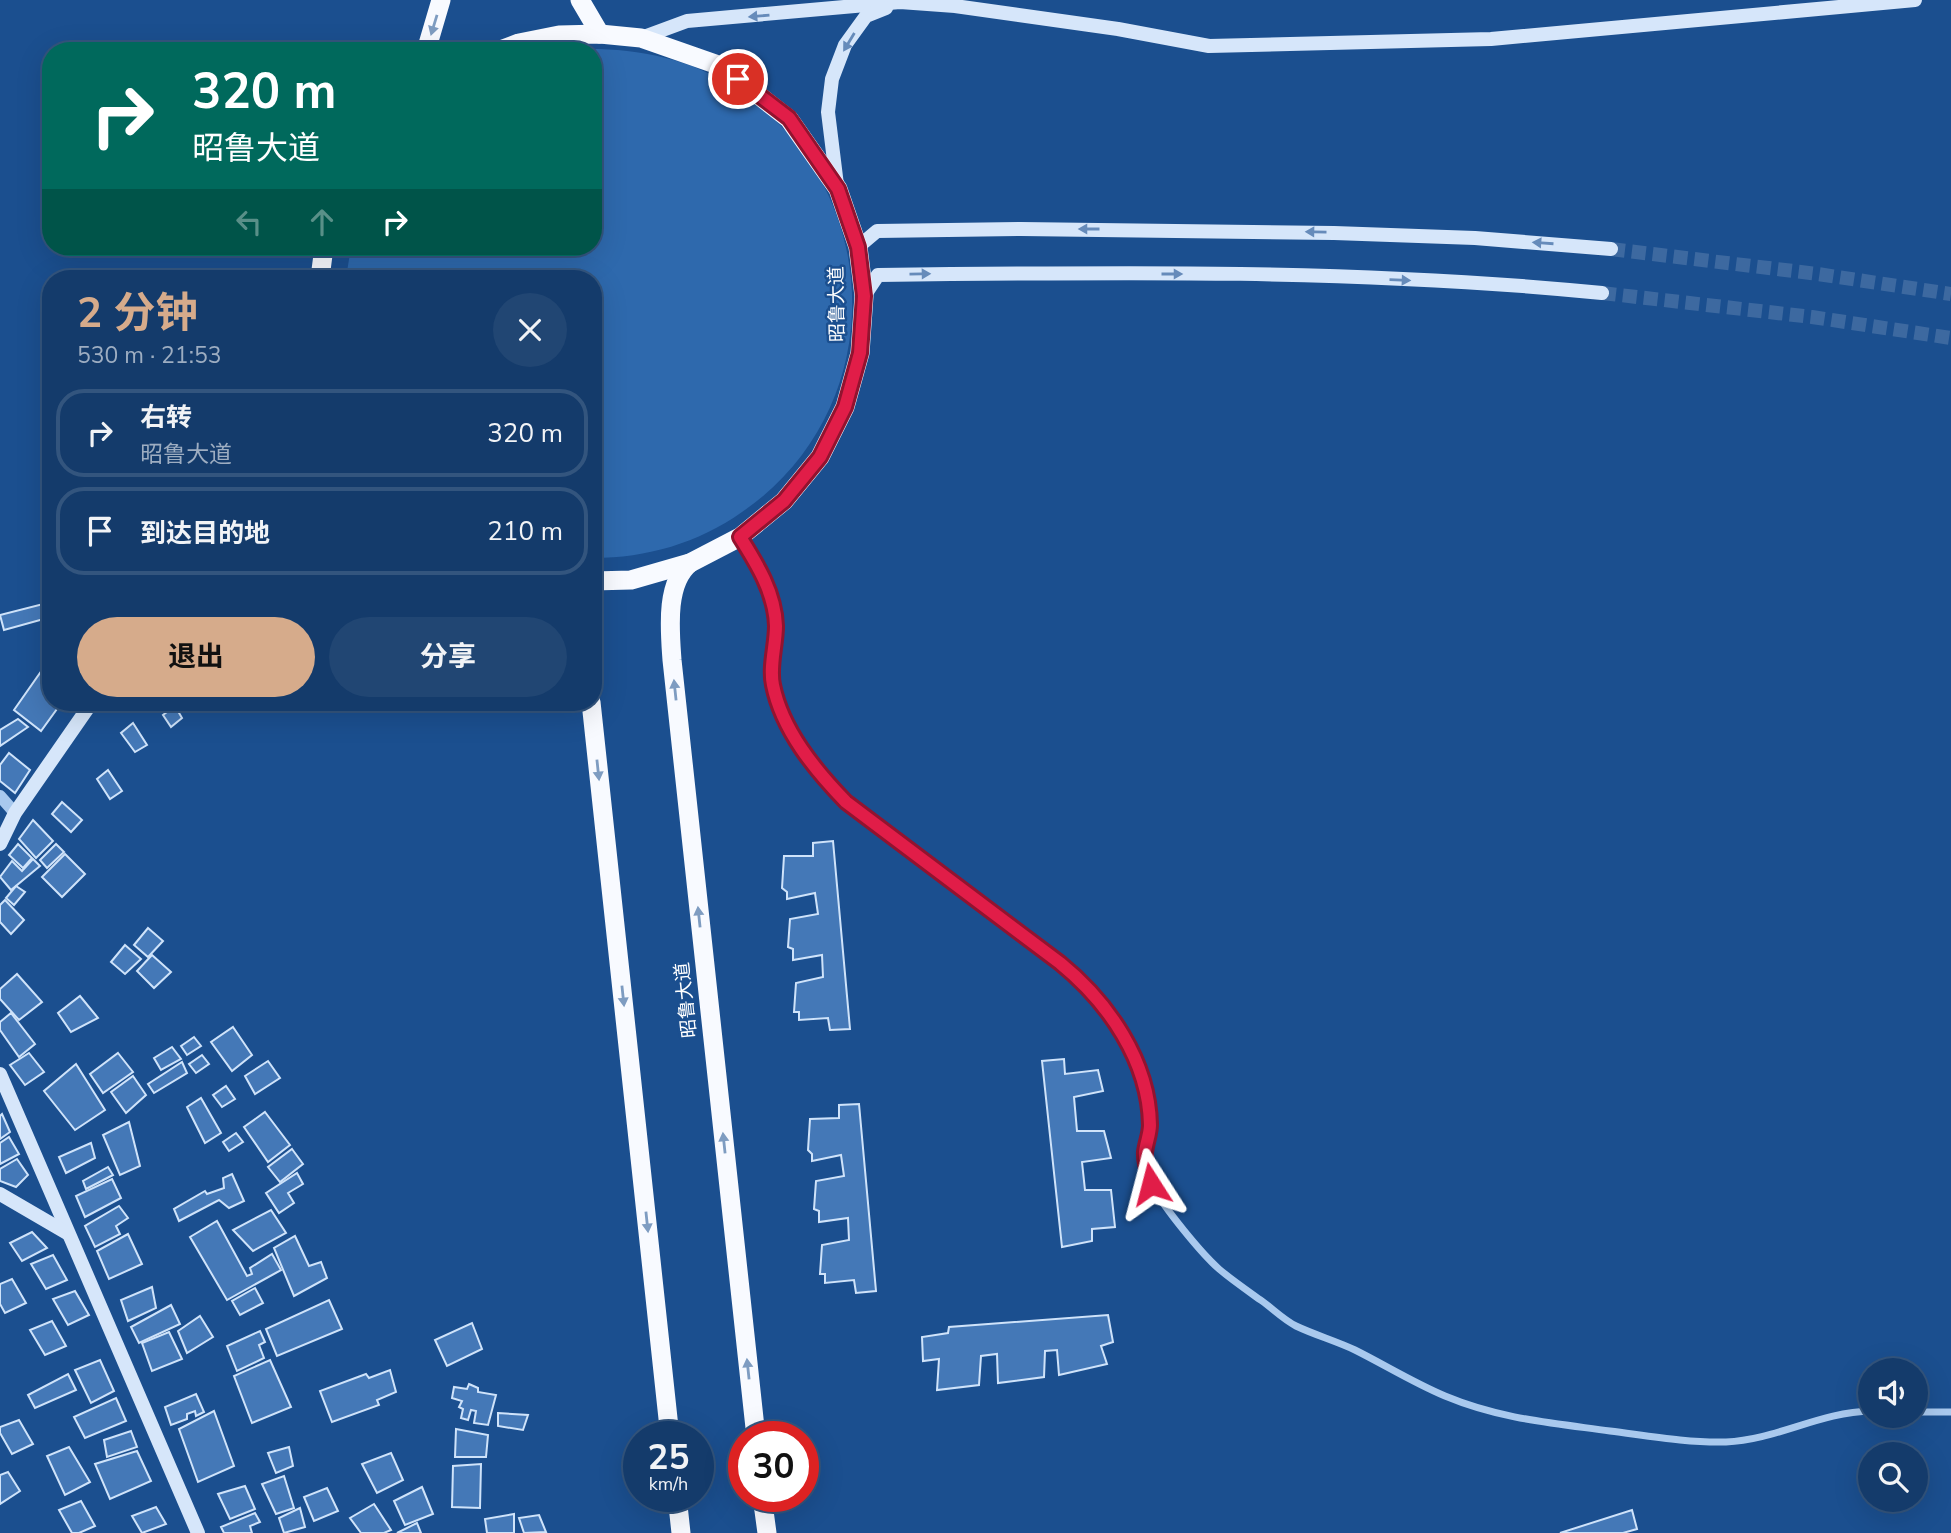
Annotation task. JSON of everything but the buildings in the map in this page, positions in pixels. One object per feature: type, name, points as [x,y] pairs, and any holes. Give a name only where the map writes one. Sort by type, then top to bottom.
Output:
[{"type":"highway","points":[[429,42],[441,0]]},
{"type":"highway","points":[[580,0],[600,34]]},
{"type":"highway","name":"昭鲁大道","points":[[524,42],[559,35],[600,34],[641,38],[722,66],[789,118],[838,189],[858,247],[864,296],[860,353],[845,407],[820,457],[784,501],[740,537],[680,571],[669,615],[754,1421]]},
{"type":"highway","name":"昭鲁大道","points":[[602,582],[631,580],[690,564]]},
{"type":"highway","points":[[592,711],[668,1421]]},
{"type":"highway","points":[[679,1512],[681,1533]]},
{"type":"highway","points":[[764,1512],[766,1533]]},
{"type":"main road","points":[[641,38],[687,21],[900,2],[955,6],[1118,29],[1209,46],[1491,39],[1915,0]]},
{"type":"main road","points":[[838,189],[828,112],[831,79],[845,46],[866,16],[900,2]]},
{"type":"main road","points":[[858,247],[877,230],[1021,229],[1334,233],[1475,238],[1611,250]]},
{"type":"main road","points":[[864,296],[878,275],[1021,273],[1332,277],[1472,283],[1602,293]]},
{"type":"main road","points":[[0,844],[15,813],[86,711]]},
{"type":"main road","points":[[0,1074],[66,1233],[198,1533]]},
{"type":"main road","points":[[0,1194],[66,1233]]},
{"type":"street","points":[[740,537],[761,570],[770,596],[776,624],[772,682],[780,710],[794,736],[828,783],[846,802],[1060,963],[1082,981],[1108,1012],[1129,1048],[1147,1100],[1150,1127],[1144,1155],[1151,1184],[1165,1206],[1217,1268],[1294,1325],[1346,1346],[1447,1396],[1500,1415],[1638,1436],[1725,1442],[1752,1440],[1811,1421],[1858,1413]]},
{"type":"street","points":[[0,796],[15,813]]},
{"type":"street","points":[[1928,1412],[1951,1412]]},
{"type":"shaded area","points":[[602,50],[646,54],[683,63],[735,88],[785,130],[821,181],[844,238],[852,298],[846,358],[826,416],[791,468],[742,512],[708,532],[671,547],[633,555],[602,558],[602,270],[347,270],[350,256],[602,256]]},
{"type":"tunnel","points":[[1611,249],[1818,274],[1951,294]]},
{"type":"tunnel","points":[[1602,293],[1812,317],[1951,338]]},
{"type":"route","points":[[738,79],[789,118],[838,189],[858,247],[864,296],[860,353],[845,407],[820,457],[784,501],[740,537],[761,570],[770,596],[776,624],[772,682],[780,710],[811,760],[846,802],[1060,963],[1082,981],[1100,1002],[1116,1023],[1129,1048],[1147,1100],[1150,1127],[1144,1155],[1151,1184]]}]
